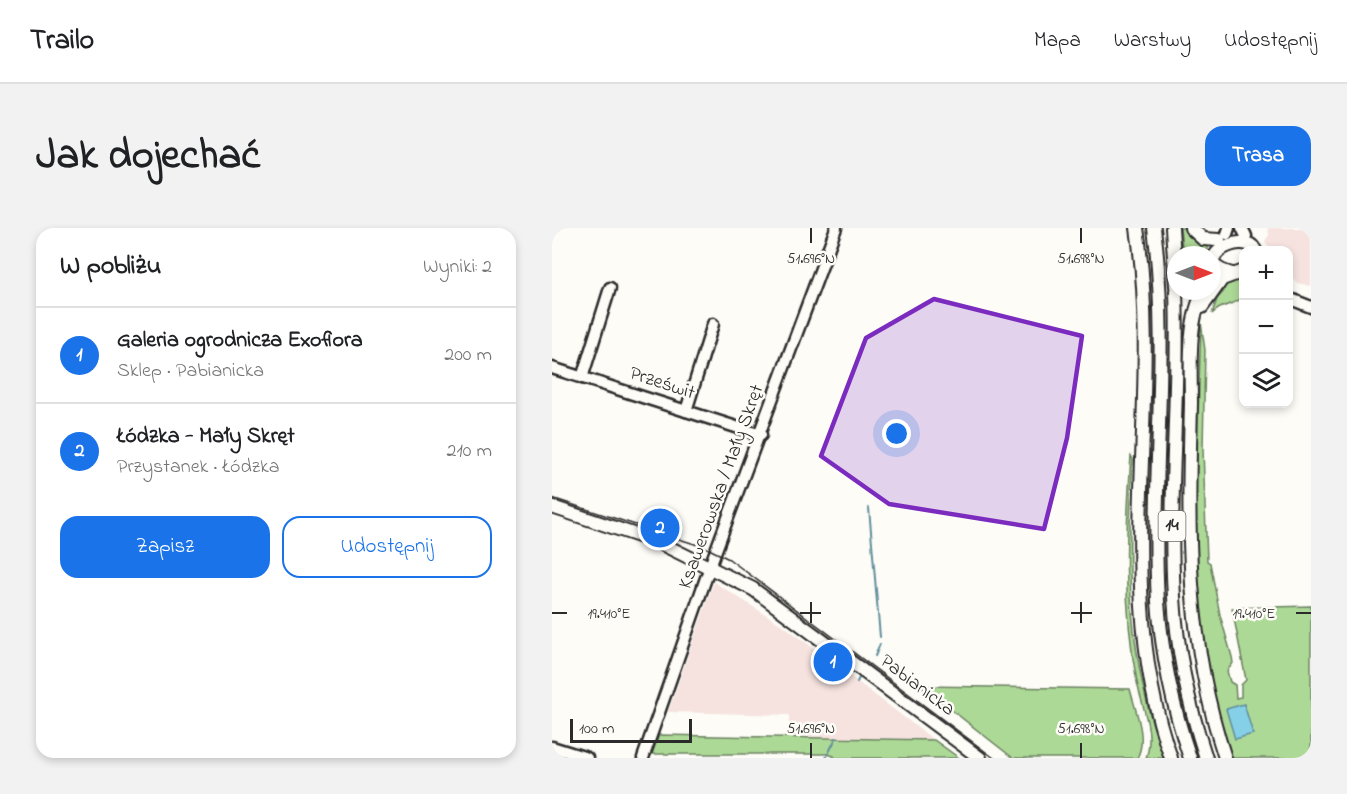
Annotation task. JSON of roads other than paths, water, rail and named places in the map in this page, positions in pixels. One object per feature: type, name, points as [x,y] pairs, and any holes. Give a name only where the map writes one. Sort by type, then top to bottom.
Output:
[{"type":"main road","points":[[1137,228],[1144,289],[1146,355],[1142,615],[1152,691],[1171,758]]},
{"type":"main road","name":"14","points":[[1154,228],[1161,339],[1157,503],[1158,604],[1172,695],[1190,758]]},
{"type":"main road","points":[[1172,228],[1173,246]]},
{"type":"main road","points":[[1191,228],[1203,239],[1244,232],[1253,246]]},
{"type":"main road","points":[[1221,268],[1239,272]]},
{"type":"main road","points":[[1197,312],[1222,279],[1239,272]]},
{"type":"main road","name":"14","points":[[1176,300],[1172,526],[1174,599],[1184,676],[1206,758]]},
{"type":"main road","points":[[1200,300],[1192,345],[1188,505],[1190,579],[1197,651],[1211,714],[1225,758]]},
{"type":"main road","name":"Pabianicka","points":[[552,507],[660,543],[711,566],[785,611],[980,758]]},
{"type":"street","name":"Ksawerowska / Mały Skręt","points":[[643,758],[711,566],[836,228]]},
{"type":"street","points":[[582,378],[610,288]]},
{"type":"street","points":[[686,411],[713,324]]},
{"type":"street","name":"Prześwit","points":[[552,368],[761,435]]},
{"type":"street","points":[[552,747],[587,758]]},
{"type":"water","points":[[1244,704],[1253,734],[1235,739],[1226,709]]},
{"type":"waterway","points":[[869,508],[880,637]]},
{"type":"waterway","points":[[875,656],[880,644]]},
{"type":"waterway","points":[[857,682],[859,678]]},
{"type":"waterway","points":[[826,758],[836,738]]},
{"type":"tram line","points":[[552,498],[707,548],[729,559],[994,758]]},
{"type":"place","name":"Łódzka - Mały Skręt","points":[[660,528]]},
{"type":"place","name":"Galeria ogrodnicza Exoflora","points":[[833,662]]}]
